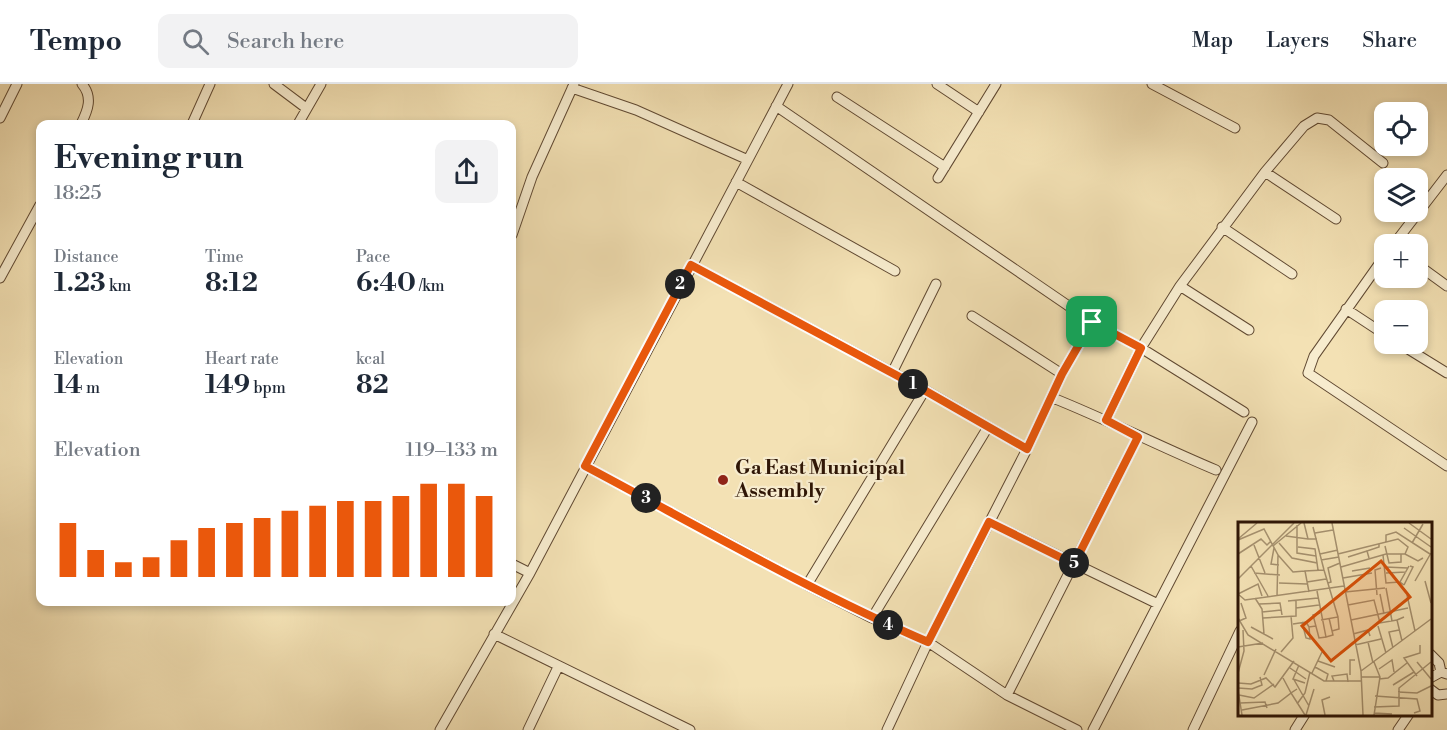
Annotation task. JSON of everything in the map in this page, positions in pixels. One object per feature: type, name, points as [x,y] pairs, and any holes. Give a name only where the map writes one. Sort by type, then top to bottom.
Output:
[{"type":"street","points":[[0,118],[17,84]]},
{"type":"street","points":[[82,84],[88,91],[89,101],[82,120]]},
{"type":"street","points":[[194,120],[210,84]]},
{"type":"street","points":[[274,84],[306,108]]},
{"type":"street","points":[[300,120],[321,84]]},
{"type":"street","points":[[516,597],[736,182],[746,159],[788,84]]},
{"type":"street","points":[[937,84],[979,112]]},
{"type":"street","points":[[938,178],[996,84]]},
{"type":"street","points":[[1152,84],[1168,88],[1235,128]]},
{"type":"street","points":[[516,223],[532,177],[573,86],[636,110],[746,159]]},
{"type":"street","points":[[837,96],[945,167]]},
{"type":"street","points":[[776,106],[1092,322],[1141,348],[1244,412]]},
{"type":"street","points":[[1106,420],[1141,348],[1180,286],[1222,227],[1304,126],[1317,118],[1329,120],[1383,163]]},
{"type":"street","points":[[1265,172],[1336,219]]},
{"type":"street","points":[[1403,234],[1443,188],[1447,175]]},
{"type":"street","points":[[736,182],[895,271]]},
{"type":"street","points":[[0,278],[36,212]]},
{"type":"street","points":[[1222,227],[1292,274]]},
{"type":"street","points":[[691,265],[924,390],[1027,449]]},
{"type":"street","points":[[1374,271],[1314,356],[1308,373],[1447,466]]},
{"type":"street","points":[[1428,273],[1447,286]]},
{"type":"street","points":[[891,373],[936,284]]},
{"type":"street","points":[[1180,286],[1250,330]]},
{"type":"street","points":[[1346,309],[1374,327]]},
{"type":"street","points":[[972,316],[1062,374]]},
{"type":"street","points":[[887,730],[928,642],[1053,399],[1062,374],[1092,322]]},
{"type":"street","points":[[1416,354],[1447,373]]},
{"type":"street","points":[[807,585],[924,390]]},
{"type":"street","points":[[1053,399],[1106,420],[1138,437],[1215,470]]},
{"type":"street","points":[[1093,730],[1252,422]]},
{"type":"street","points":[[872,618],[988,427]]},
{"type":"street","points":[[1007,695],[1138,437]]},
{"type":"street","points":[[585,466],[807,585],[872,618],[928,642],[1007,695],[1077,730]]},
{"type":"street","points":[[989,522],[1158,604]]},
{"type":"street","points":[[516,566],[530,573]]},
{"type":"street","points":[[440,730],[511,606]]},
{"type":"street","points":[[494,634],[690,730]]},
{"type":"street","points":[[1193,730],[1238,635]]},
{"type":"street","points":[[1432,655],[1444,673]]},
{"type":"street","points":[[528,730],[558,667]]},
{"type":"street","points":[[1432,691],[1438,695],[1447,694]]},
{"type":"street","points":[[1295,730],[1304,715]]},
{"type":"street","points":[[1398,730],[1408,715]]},
{"type":"place","name":"Ga East Municipal Assembly","points":[[723,480]]},
{"type":"route","points":[[691,265],[924,390],[1027,449],[1053,399],[1062,374],[1092,322],[1141,348],[1106,420],[1138,437],[1074,564],[989,522],[928,642],[872,618],[807,585],[585,466],[691,265]]}]
